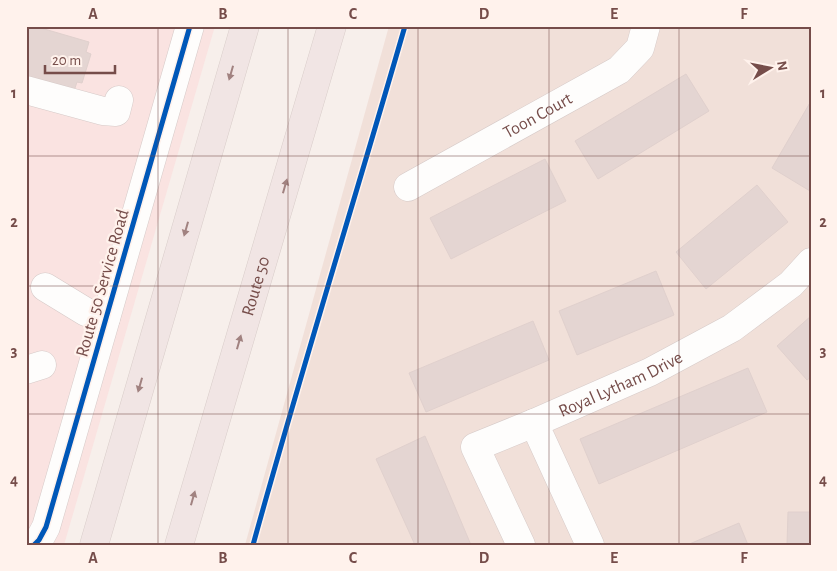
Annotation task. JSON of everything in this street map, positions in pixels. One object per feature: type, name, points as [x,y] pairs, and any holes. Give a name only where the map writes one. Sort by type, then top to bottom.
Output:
[{"type":"highway","points":[[94,545],[245,26]]},
{"type":"highway","name":"Route 50","points":[[179,545],[332,26]]},
{"type":"street","name":"Route 50 Service Road","points":[[34,545],[46,527],[190,26]]},
{"type":"street","name":"Toon Court","points":[[408,187],[619,70],[640,48],[646,26]]},
{"type":"street","points":[[26,80],[66,91],[90,109]]},
{"type":"street","points":[[26,90],[103,111],[116,112],[119,100]]},
{"type":"street","name":"Royal Lytham Drive","points":[[521,545],[475,447],[650,372],[732,328],[791,284],[811,262]]},
{"type":"street","points":[[45,286],[86,312],[106,318]]},
{"type":"street","points":[[534,423],[590,545]]},
{"type":"shaded area","points":[[26,26],[215,26],[64,545],[26,545]]},
{"type":"shaded area","points":[[389,26],[811,26],[811,545],[245,545]]},
{"type":"building","points":[[26,26],[34,26],[89,42],[86,52],[91,54],[82,83],[77,82],[74,91],[26,93]]},
{"type":"building","points":[[686,74],[709,111],[598,179],[575,141]]},
{"type":"building","points":[[811,101],[811,190],[810,191],[772,168]]},
{"type":"building","points":[[545,159],[566,201],[451,259],[430,218]]},
{"type":"building","points":[[757,185],[788,222],[706,289],[676,252]]},
{"type":"building","points":[[656,271],[674,315],[577,355],[559,311]]},
{"type":"building","points":[[811,316],[811,377],[807,380],[777,346]]},
{"type":"building","points":[[533,321],[549,360],[426,412],[409,373]]},
{"type":"building","points":[[748,368],[767,412],[599,484],[580,439]]},
{"type":"building","points":[[425,436],[471,545],[415,545],[376,459]]},
{"type":"building","points":[[788,512],[811,512],[811,545],[787,545]]},
{"type":"building","points":[[739,523],[748,545],[687,545]]},
{"type":"cycle path","points":[[34,545],[46,527],[190,26]]},
{"type":"cycle path","points":[[253,545],[405,26]]}]
